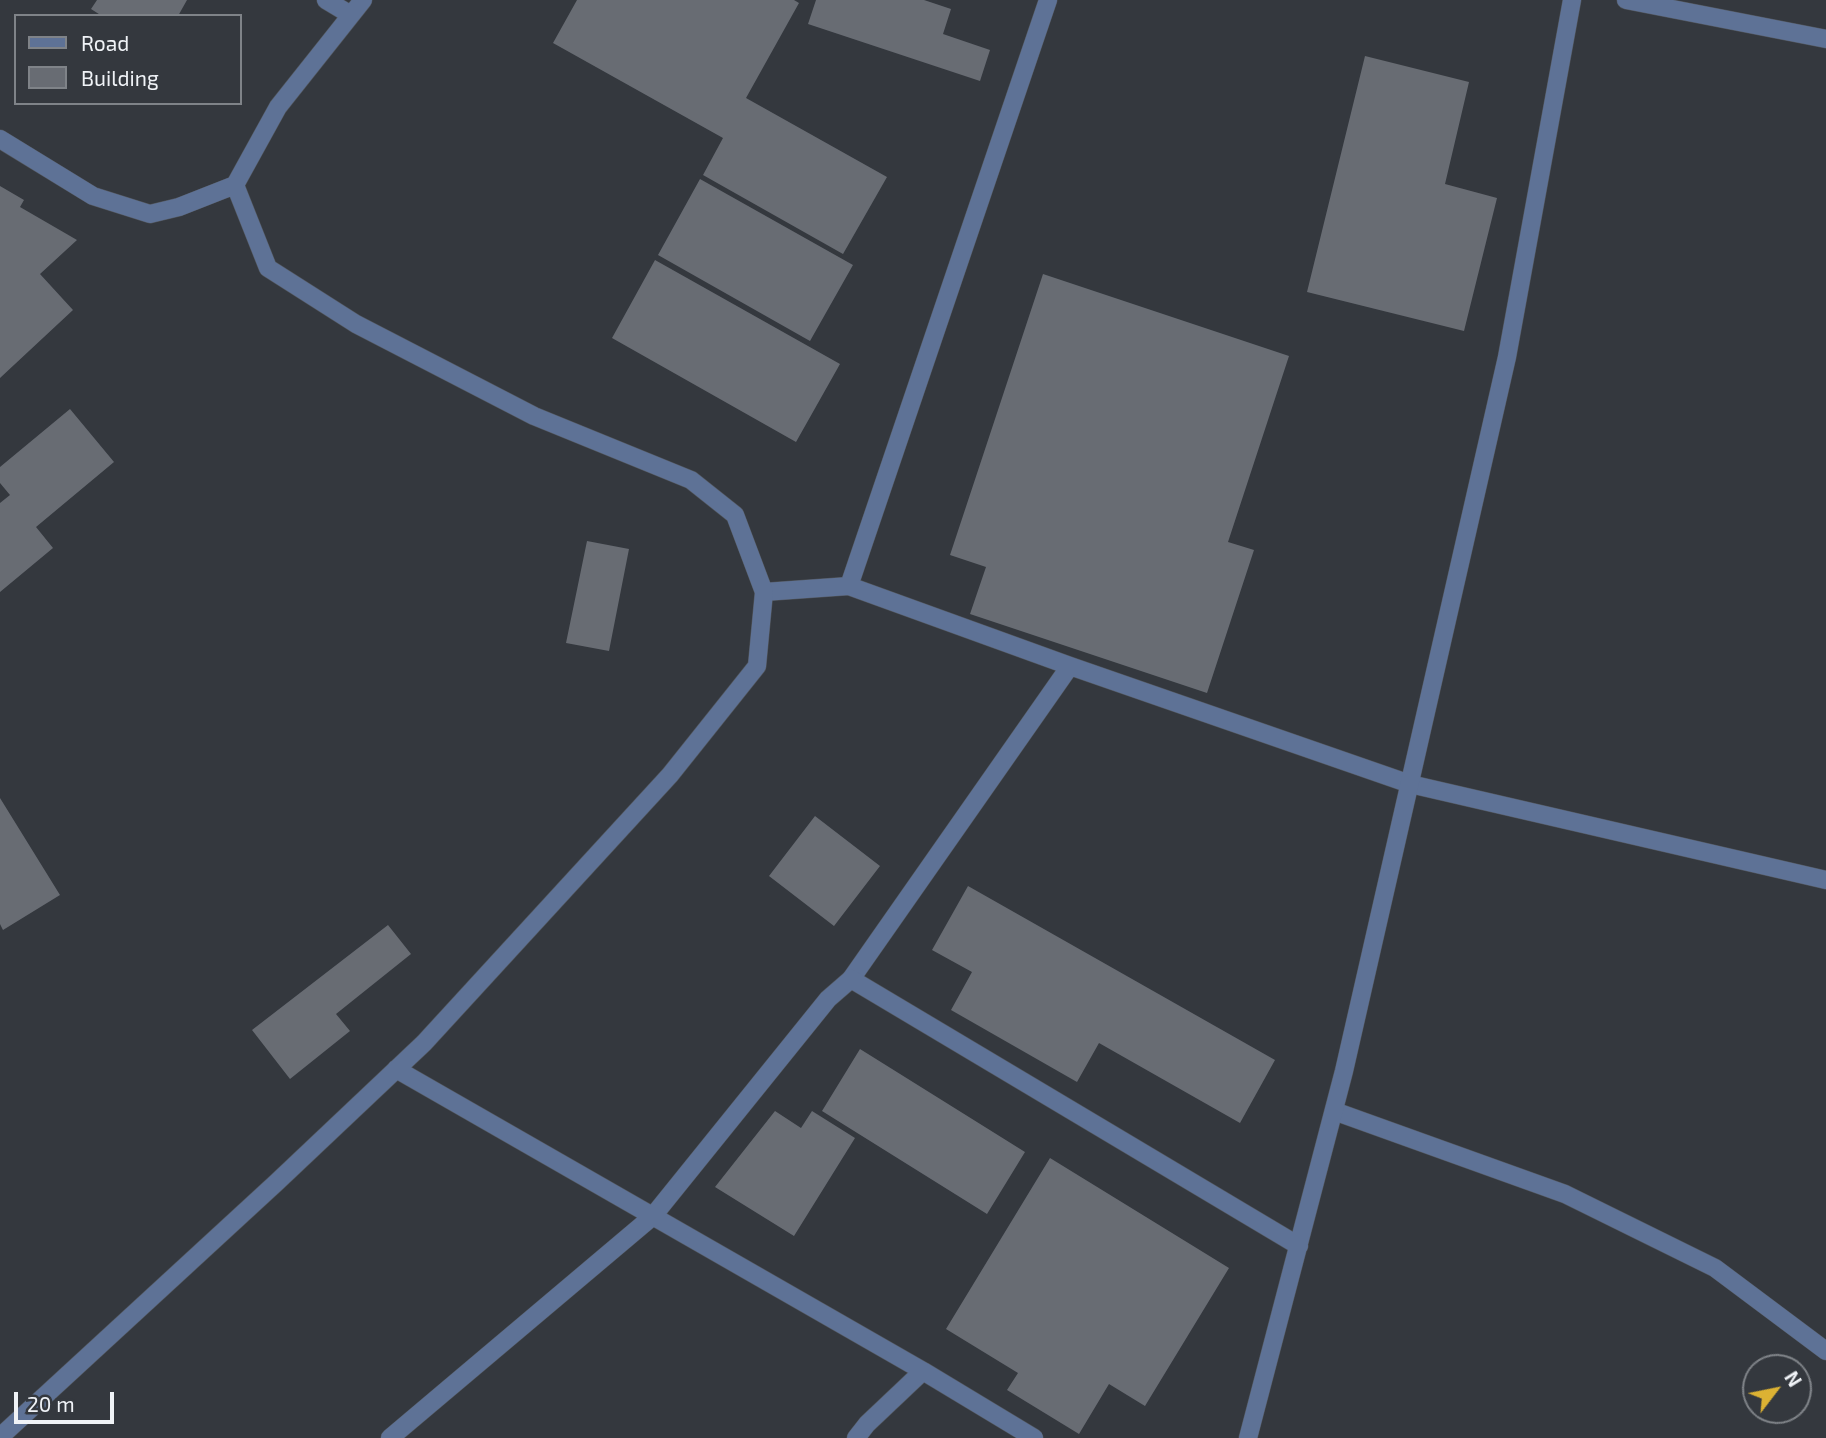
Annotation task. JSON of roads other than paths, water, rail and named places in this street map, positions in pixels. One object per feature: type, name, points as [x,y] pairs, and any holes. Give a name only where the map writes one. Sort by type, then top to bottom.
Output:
[{"type":"street","points":[[326,0],[351,15]]},
{"type":"street","points":[[0,139],[93,196],[150,214],[179,207],[235,185],[278,107],[363,0]]},
{"type":"street","points":[[849,586],[1048,0]]},
{"type":"street","points":[[1248,1438],[1334,1111],[1507,357],[1572,0]]},
{"type":"street","points":[[1626,0],[1826,39]]},
{"type":"street","points":[[0,1437],[424,1042],[670,775],[757,666],[764,592],[735,515],[691,480],[534,416],[356,324],[268,268],[235,185]]},
{"type":"street","points":[[764,592],[849,586],[1410,784],[1826,880]]},
{"type":"street","points":[[390,1438],[653,1216],[828,999],[852,979],[1070,666]]},
{"type":"street","points":[[852,979],[1298,1245]]},
{"type":"street","points":[[396,1069],[923,1371],[1034,1438]]},
{"type":"street","points":[[1334,1111],[1564,1194],[1590,1206],[1715,1268],[1826,1351]]},
{"type":"street","points":[[856,1438],[867,1424],[923,1371]]}]
